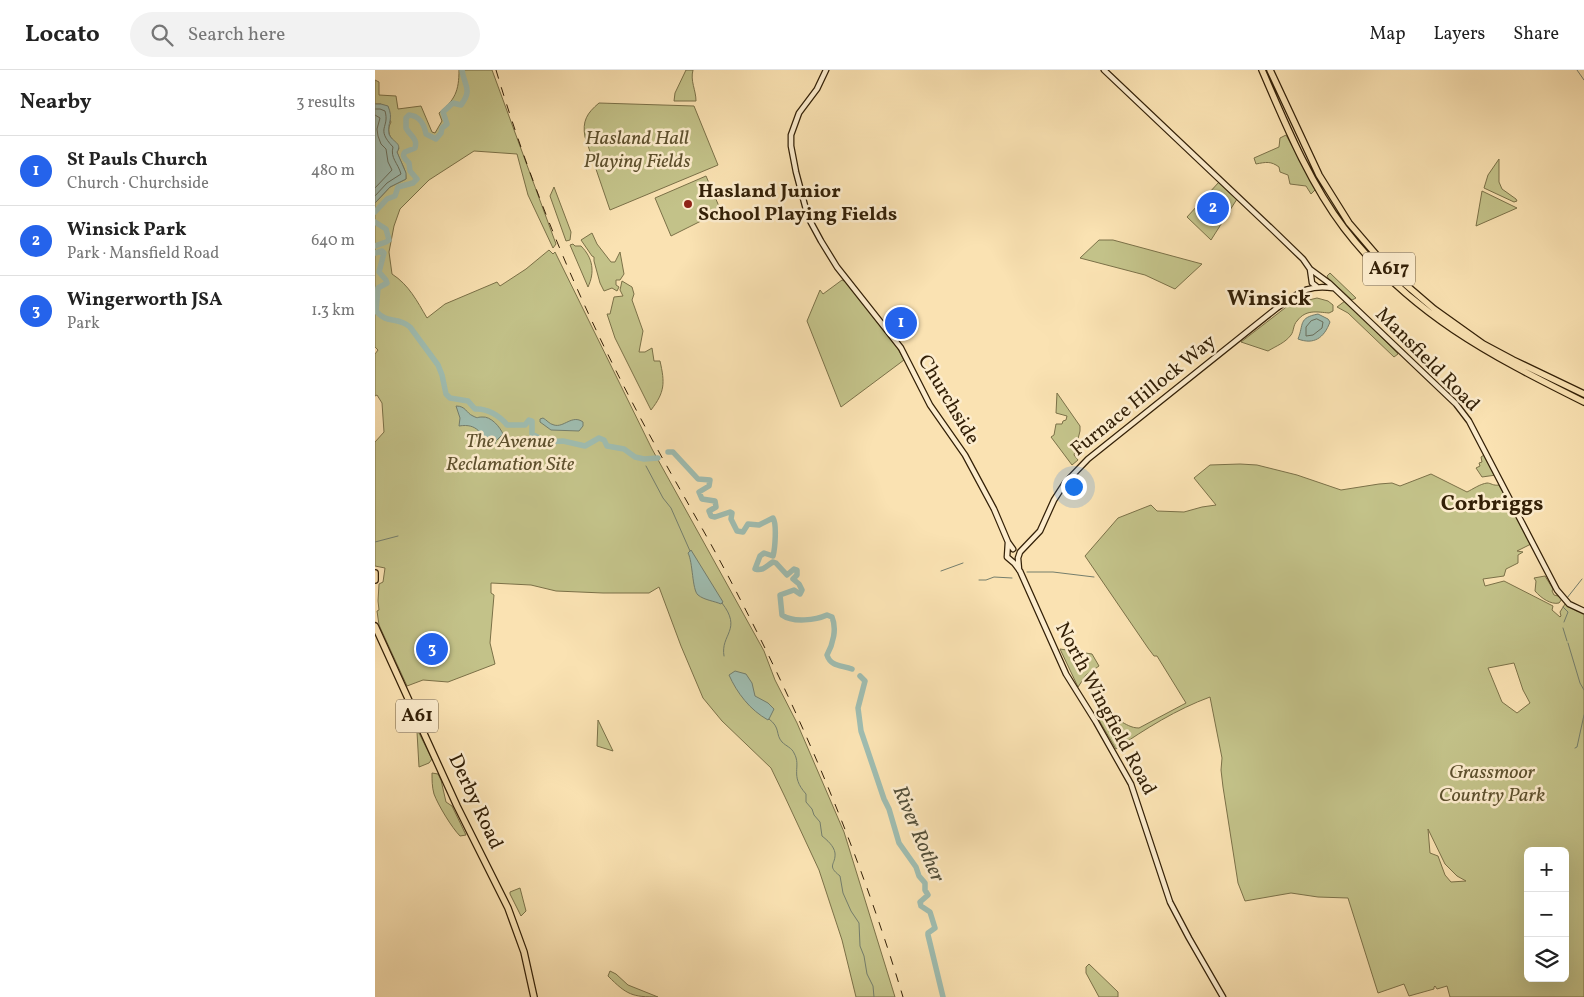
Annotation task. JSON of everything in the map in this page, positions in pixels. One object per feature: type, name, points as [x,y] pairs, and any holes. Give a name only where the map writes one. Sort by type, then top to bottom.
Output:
[{"type":"highway","name":"A617","points":[[1262,70],[1283,119],[1313,179],[1343,227],[1391,280],[1440,322],[1481,348],[1584,402]]},
{"type":"highway","name":"A617","points":[[1270,70],[1319,175],[1349,222],[1391,272],[1434,309],[1483,344],[1584,394]]},
{"type":"highway","points":[[375,573],[375,580]]},
{"type":"highway","name":"Derby Road","points":[[375,626],[463,819],[508,908],[523,952],[533,997]]},
{"type":"main road","name":"Churchside","points":[[826,70],[817,89],[803,107],[793,129],[791,146],[801,196],[808,217],[837,267],[901,348],[930,405],[965,456],[1001,523],[1008,542],[1019,556]]},
{"type":"main road","name":"Mansfield Road","points":[[1105,70],[1303,259],[1310,269],[1333,288],[1459,407],[1478,436],[1557,590],[1569,604],[1584,611]]},
{"type":"main road","name":"Mansfield Road","points":[[1310,269],[1311,280]]},
{"type":"main road","points":[[1317,286],[1322,283],[1320,277],[1314,276],[1311,280],[1317,286],[1333,288]]},
{"type":"main road","name":"Furnace Hillock Way","points":[[1306,289],[1311,280]]},
{"type":"main road","name":"Furnace Hillock Way","points":[[1019,556],[1040,531],[1054,500],[1065,482],[1077,468],[1277,308],[1306,289],[1317,286]]},
{"type":"main road","name":"Churchside","points":[[1007,553],[1008,542]]},
{"type":"main road","points":[[1007,553],[1014,549],[1024,548]]},
{"type":"main road","name":"North Wingfield Road","points":[[1007,553],[1008,558],[1013,561],[1020,571],[1066,674],[1131,784],[1170,902],[1223,997]]},
{"type":"main road","points":[[1013,561],[1019,556]]},
{"type":"main road","name":"North Wingfield Road","points":[[1019,556],[1020,571]]},
{"type":"green space","name":"The Avenue Reclamation Site","points":[[459,70],[492,70],[556,244],[553,248],[528,195],[517,154],[474,151],[429,180],[400,209],[394,226],[389,252],[392,274],[408,288],[427,318],[445,304],[497,282],[500,286],[526,269],[549,250],[553,254],[555,252],[652,449],[764,651],[775,680],[797,723],[844,832],[895,997],[856,997],[842,940],[819,870],[785,797],[771,768],[722,721],[703,698],[659,587],[649,593],[603,593],[556,591],[531,585],[491,583],[491,593],[494,595],[490,643],[495,664],[448,682],[423,680],[407,686],[379,625],[377,611],[379,610],[379,584],[383,582],[385,568],[375,566],[375,442],[384,432],[382,403],[377,395],[375,396],[375,354],[378,350],[375,347],[375,203],[390,187],[406,179],[406,175],[397,152],[399,148],[389,133],[391,122],[381,104],[375,104],[375,80],[379,82],[379,95],[396,96],[398,109],[421,106],[432,132],[435,133],[442,121],[439,113],[449,104],[457,89]]},
{"type":"green space","points":[[686,70],[693,70],[692,78],[696,101],[674,101],[675,93]]},
{"type":"green space","name":"Hasland Hall Playing Fields","points":[[599,103],[694,106],[718,165],[610,210],[584,131],[586,118]]},
{"type":"green space","points":[[1286,135],[1316,189],[1311,194],[1306,186],[1290,184],[1288,175],[1280,172],[1279,167],[1276,165],[1268,162],[1256,164],[1254,158],[1279,147],[1280,138]]},
{"type":"green space","points":[[1499,159],[1499,182],[1502,189],[1517,201],[1514,202],[1484,188],[1488,175]]},
{"type":"green space","name":"Hasland Junior School Playing Fields","points":[[706,176],[721,211],[671,236],[655,198]]},
{"type":"green space","points":[[1219,182],[1237,199],[1211,240],[1187,217]]},
{"type":"green space","points":[[554,187],[571,232],[570,240],[566,241],[550,196]]},
{"type":"green space","points":[[1482,191],[1517,208],[1476,226]]},
{"type":"green space","points":[[592,233],[597,244],[611,262],[615,262],[620,252],[624,274],[620,280],[616,280],[616,285],[619,287],[617,291],[612,288],[604,291],[600,283],[594,257],[581,240]]},
{"type":"green space","points":[[1099,240],[1113,240],[1202,264],[1175,289],[1145,275],[1080,258]]},
{"type":"green space","points":[[570,245],[581,246],[588,255],[592,265],[592,276],[588,287]]},
{"type":"green space","points":[[1330,273],[1356,298],[1352,300],[1328,278],[1327,276]]},
{"type":"green space","points":[[842,280],[848,283],[898,349],[904,360],[841,407],[807,321],[820,290],[823,294]]},
{"type":"green space","points":[[622,281],[632,287],[634,294],[632,300],[643,331],[639,352],[645,352],[652,348],[654,361],[660,361],[663,387],[659,398],[651,410],[615,338],[607,314],[610,314],[614,297],[623,296],[620,290]]},
{"type":"green space","points":[[1317,298],[1328,301],[1333,305],[1333,311],[1329,313],[1312,312],[1300,317],[1291,335],[1268,351],[1241,342],[1294,301],[1301,302]]},
{"type":"green space","points":[[1345,301],[1398,354],[1394,357],[1348,313],[1337,307]]},
{"type":"green space","points":[[1057,393],[1080,426],[1074,455],[1078,460],[1072,465],[1051,437],[1054,435],[1056,424],[1062,424],[1067,416],[1056,413]]},
{"type":"green space","points":[[1484,455],[1496,475],[1482,477],[1476,468],[1480,466],[1479,463],[1482,462],[1481,457]]},
{"type":"green space","name":"Grassmoor Country Park","points":[[1240,464],[1257,465],[1297,475],[1341,490],[1392,483],[1400,486],[1431,474],[1467,492],[1479,485],[1488,483],[1499,485],[1531,544],[1517,551],[1523,552],[1518,555],[1518,563],[1506,569],[1504,576],[1483,579],[1485,586],[1504,581],[1553,606],[1552,610],[1560,617],[1560,612],[1565,604],[1584,613],[1584,997],[1450,997],[1447,986],[1437,989],[1435,986],[1434,989],[1409,996],[1404,984],[1378,993],[1348,898],[1318,897],[1291,893],[1245,901],[1238,883],[1223,787],[1222,758],[1210,697],[1185,707],[1161,720],[1116,749],[1099,720],[1106,718],[1116,719],[1129,726],[1139,728],[1186,703],[1157,656],[1154,656],[1148,648],[1085,556],[1118,518],[1151,505],[1157,511],[1184,512],[1216,505],[1194,478],[1210,465]],"holes":[[[1514,663],[1523,690],[1530,703],[1517,713],[1502,702],[1488,668]],[[1428,829],[1445,864],[1457,876],[1466,881],[1451,882],[1445,875],[1438,856],[1430,853]]]},
{"type":"green space","points":[[1545,576],[1553,589],[1554,595],[1562,599],[1559,603],[1546,600],[1535,591],[1536,581],[1534,578]]},
{"type":"green space","points":[[1060,649],[1092,654],[1099,666],[1086,675],[1078,687]]},
{"type":"green space","points":[[598,720],[613,751],[597,746]]},
{"type":"green space","points":[[417,732],[432,759],[429,763],[419,767]]},
{"type":"green space","points":[[432,773],[438,774],[446,802],[452,806],[466,835],[460,836],[442,810],[434,794]]},
{"type":"green space","points":[[520,888],[526,911],[521,916],[510,894],[510,892]]},
{"type":"green space","points":[[1089,964],[1118,992],[1118,997],[1099,997],[1086,973],[1086,967]]},
{"type":"green space","points":[[610,971],[628,985],[658,997],[630,994],[608,976]]},
{"type":"water","points":[[375,104],[388,106],[390,115],[389,134],[398,144],[399,149],[397,152],[406,173],[406,179],[390,187],[375,203]]},
{"type":"water","points":[[1318,314],[1330,322],[1325,332],[1318,339],[1304,341],[1298,339],[1304,320],[1307,317]]},
{"type":"water","points":[[456,406],[464,408],[476,417],[489,418],[497,425],[503,434],[494,446],[490,447],[475,428],[459,426],[460,418]]},
{"type":"water","points":[[543,418],[554,425],[579,420],[583,422],[583,426],[579,431],[551,430],[540,422],[540,419]]},
{"type":"water","points":[[691,550],[723,602],[721,604],[703,598],[696,592],[688,553]]},
{"type":"water","points":[[735,671],[746,674],[752,683],[755,696],[768,703],[774,709],[768,720],[755,711],[740,695],[729,675]]},
{"type":"waterway","name":"River Rother","points":[[375,212],[387,199],[395,196],[398,187],[413,183],[417,179],[410,171],[409,163],[404,156],[405,152],[415,148],[416,145],[415,139],[406,128],[406,118],[409,115],[419,119],[423,124],[426,134],[436,139],[441,133],[442,128],[447,124],[443,112],[453,103],[461,105],[467,95],[462,70]]},
{"type":"waterway","points":[[1577,70],[1584,80]]},
{"type":"waterway","name":"River Rother","points":[[375,222],[386,229],[389,240],[375,246]]},
{"type":"waterway","name":"River Rother","points":[[375,253],[382,251],[384,253],[379,272],[387,283],[378,288],[376,311],[385,318],[401,322],[410,327],[438,365],[446,394],[450,398],[468,401],[475,409],[493,413],[507,425],[525,425],[529,420],[532,421],[532,434],[546,442],[563,441],[585,446],[599,438],[604,440],[607,446],[624,449],[635,457],[644,459],[658,458]]},
{"type":"waterway","name":"River Rother","points":[[668,452],[673,452],[698,479],[710,480],[709,486],[699,492],[702,499],[715,501],[716,507],[709,511],[711,516],[715,517],[730,512],[732,513],[731,519],[737,531],[743,532],[748,524],[759,525],[773,518],[775,531],[773,556],[764,553],[760,556],[755,569],[763,569],[773,562],[787,575],[794,569],[797,570],[797,575],[793,579],[802,590],[800,594],[794,590],[780,595],[782,615],[798,620],[827,615],[832,617],[834,636],[827,655],[834,664],[852,669]]},
{"type":"waterway","points":[[646,466],[663,498],[671,508],[690,551]]},
{"type":"waterway","points":[[375,542],[398,536]]},
{"type":"waterway","points":[[941,571],[963,563]]},
{"type":"waterway","points":[[1027,572],[1053,572],[1094,577]]},
{"type":"waterway","points":[[979,580],[994,577],[1012,578]]},
{"type":"waterway","points":[[1567,598],[1582,579]]},
{"type":"waterway","points":[[722,603],[731,620],[731,626],[725,642],[724,656]]},
{"type":"waterway","points":[[1563,607],[1568,612],[1564,622]]},
{"type":"waterway","points":[[1563,628],[1567,641]]},
{"type":"waterway","points":[[1568,643],[1580,683],[1584,690]]},
{"type":"waterway","name":"River Rother","points":[[860,676],[865,681],[858,708],[861,731],[899,843],[925,883],[925,890],[928,895],[920,902],[921,906],[930,912],[935,928],[928,935],[943,997]]},
{"type":"waterway","points":[[1575,748],[1577,747],[1584,715]]},
{"type":"waterway","points":[[769,719],[777,728],[782,742],[794,753],[797,763],[798,782],[806,794],[806,802],[820,822],[822,836],[830,843],[834,850],[833,869],[840,876],[843,893],[859,923],[860,946],[867,974],[873,986],[874,997]]},
{"type":"railway","points":[[496,70],[539,197],[591,320],[644,425],[713,547],[764,645],[809,743],[869,894],[903,997]]},
{"type":"place","name":"Hasland Junior School Playing Fields","points":[[688,204]]},
{"type":"place","name":"Winsick Park","points":[[1213,208]]},
{"type":"place","name":"St Pauls Church","points":[[901,323]]},
{"type":"place","name":"Wingerworth JSA","points":[[432,649]]},
{"type":"district","name":"Winsick","points":[[1269,299]]},
{"type":"district","name":"Corbriggs","points":[[1492,504]]}]
